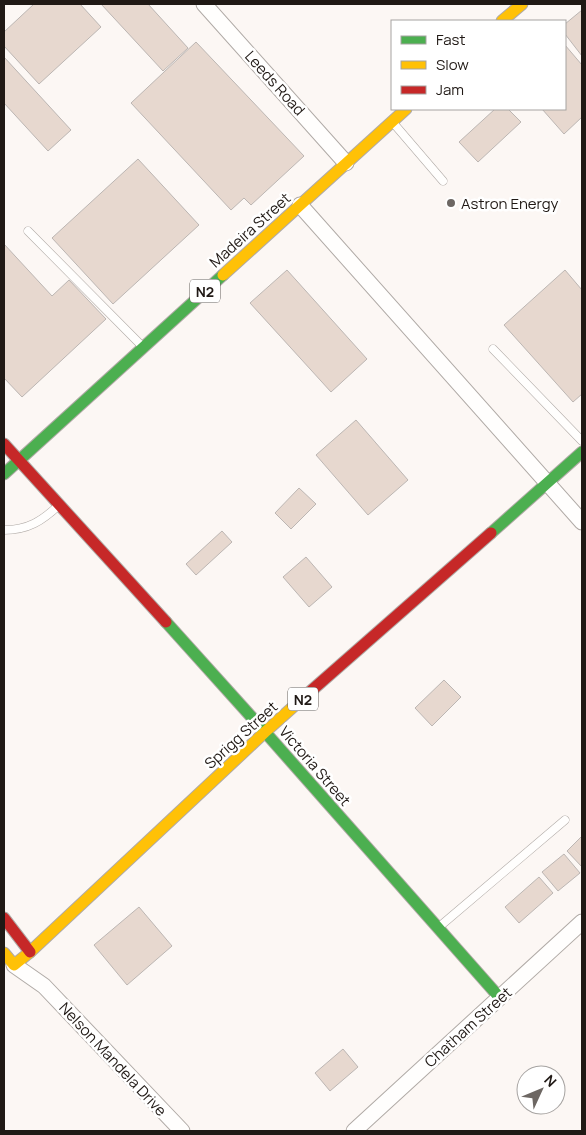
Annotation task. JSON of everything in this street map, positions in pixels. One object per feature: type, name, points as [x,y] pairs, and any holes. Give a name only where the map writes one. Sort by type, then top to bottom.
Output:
[{"type":"main road","points":[[503,20],[522,4]]},
{"type":"main road","name":"Madeira Street","points":[[4,474],[405,110]]},
{"type":"main road","name":"Victoria Street","points":[[4,444],[265,732],[500,998]]},
{"type":"main road","name":"Sprigg Street","points":[[9,969],[30,952],[265,732],[582,452]]},
{"type":"main road","name":"Nelson Mandela Drive","points":[[4,918],[30,952]]},
{"type":"main road","name":"Nelson Mandela Drive","points":[[4,953],[9,969]]},
{"type":"street","name":"Leeds Road","points":[[204,4],[346,163]]},
{"type":"street","points":[[300,204],[582,522]]},
{"type":"street","name":"Chatham Street","points":[[354,1131],[582,922]]},
{"type":"street","name":"Nelson Mandela Drive","points":[[30,952],[44,986]]},
{"type":"street","name":"Nelson Mandela Drive","points":[[9,969],[44,986],[182,1131]]},
{"type":"lane","points":[[392,122],[443,181]]},
{"type":"lane","points":[[28,231],[143,348]]},
{"type":"lane","points":[[493,349],[582,441]]},
{"type":"lane","points":[[4,530],[12,530],[33,524],[44,519],[59,505]]},
{"type":"lane","points":[[438,928],[565,820]]},
{"type":"building","points":[[34,4],[80,4],[101,27],[39,84],[4,46],[4,32]]},
{"type":"building","points":[[101,4],[148,4],[188,48],[163,71]]},
{"type":"building","points":[[582,10],[582,56],[566,35],[566,23]]},
{"type":"building","points":[[196,42],[304,156],[251,205],[244,198],[231,210],[131,103]]},
{"type":"building","points":[[566,46],[582,65],[582,117],[564,134],[543,110],[566,110]]},
{"type":"building","points":[[4,57],[71,130],[48,151],[4,103]]},
{"type":"building","points":[[494,110],[509,110],[521,122],[478,162],[459,142]]},
{"type":"building","points":[[138,159],[199,225],[113,304],[52,238]]},
{"type":"building","points":[[4,244],[52,296],[69,280],[106,319],[22,397],[4,378]]},
{"type":"building","points":[[287,270],[367,359],[331,392],[250,303]]},
{"type":"building","points":[[565,270],[582,290],[582,394],[573,402],[504,325]]},
{"type":"building","points":[[356,420],[408,480],[368,515],[316,455]]},
{"type":"building","points":[[299,488],[316,504],[291,529],[275,513]]},
{"type":"building","points":[[222,531],[232,542],[196,575],[186,564]]},
{"type":"building","points":[[306,557],[332,587],[309,607],[283,577]]},
{"type":"building","points":[[444,680],[461,697],[432,726],[415,708]]},
{"type":"building","points":[[582,836],[582,867],[567,851]]},
{"type":"building","points":[[564,854],[580,873],[558,891],[542,872]]},
{"type":"building","points":[[539,877],[553,893],[519,923],[505,907]]},
{"type":"building","points":[[139,907],[172,946],[127,985],[94,945]]},
{"type":"building","points":[[343,1049],[358,1067],[330,1091],[315,1073]]},
{"type":"traffic: fast","points":[[4,474],[223,275]]},
{"type":"traffic: fast","points":[[491,533],[582,452]]},
{"type":"traffic: fast","points":[[166,622],[500,998]]},
{"type":"traffic: slow","points":[[503,20],[522,4]]},
{"type":"traffic: slow","points":[[223,275],[405,110]]},
{"type":"traffic: slow","points":[[4,953],[14,965],[30,952],[303,698]]},
{"type":"traffic: jam","points":[[4,444],[166,622]]},
{"type":"traffic: jam","points":[[303,698],[491,533]]},
{"type":"traffic: jam","points":[[4,918],[30,952]]},
{"type":"place","name":"Astron Energy","points":[[451,203]]}]
